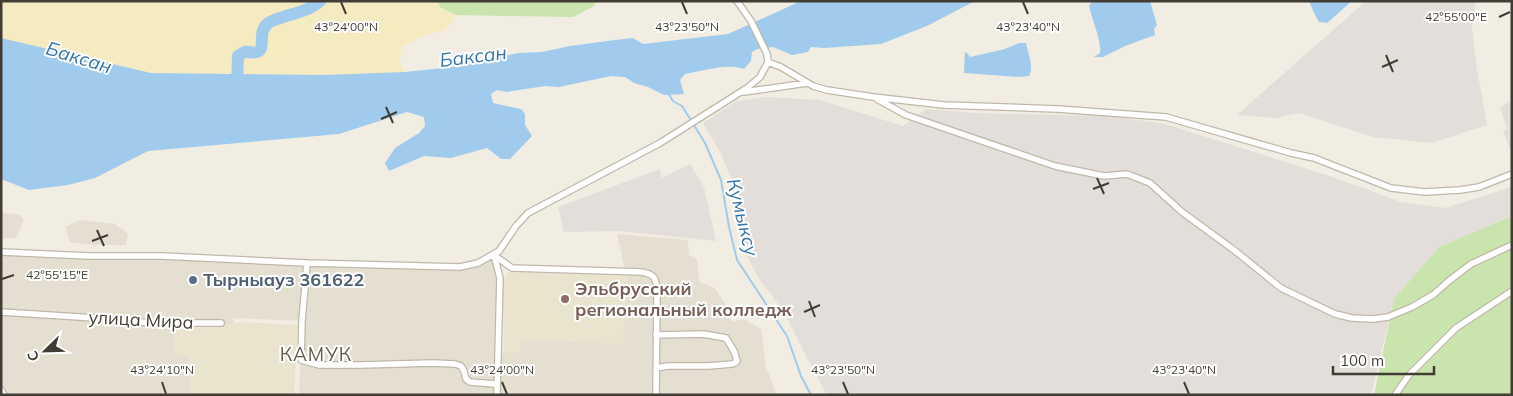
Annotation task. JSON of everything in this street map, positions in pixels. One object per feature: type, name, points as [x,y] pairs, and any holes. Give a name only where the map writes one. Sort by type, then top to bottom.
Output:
[{"type":"street","points":[[1,252],[460,267],[478,263],[499,251],[516,226],[528,213],[645,151],[740,93],[760,77],[768,62],[767,54],[751,21],[737,1]]},
{"type":"street","points":[[768,62],[781,67],[807,83],[826,90],[873,97],[944,105],[1058,109],[1166,117],[1314,158],[1391,188],[1425,192],[1460,190],[1479,187],[1512,174]]},
{"type":"street","points":[[740,93],[807,83]]},
{"type":"street","points":[[873,97],[906,115],[1055,166],[1104,176],[1127,174],[1150,183],[1182,212],[1234,250],[1281,288],[1335,314],[1352,318],[1373,319],[1388,317],[1412,307],[1433,295],[1472,264],[1512,245]]},
{"type":"street","points":[[494,255],[512,268],[641,272],[649,273],[653,276],[656,282],[656,395]]},
{"type":"street","points":[[494,255],[500,278],[497,395]]},
{"type":"street","points":[[307,263],[301,360],[319,364],[455,364],[461,366],[466,379],[470,382],[496,384]]},
{"type":"street","points":[[1395,395],[1408,376],[1456,328],[1512,291]]},
{"type":"street","name":"улица Мира","points":[[1,312],[131,322],[221,323]]},
{"type":"street","points":[[656,334],[703,334],[726,338],[737,360],[732,364],[656,368]]},
{"type":"street","points":[[1,390],[4,395]]},
{"type":"shaded area","points":[[1366,1],[1476,1],[1472,27],[1477,70],[1487,125],[1432,143],[1373,137],[1299,113],[1276,118],[1237,115]]},
{"type":"shaded area","points":[[766,97],[820,100],[903,126],[926,109],[976,113],[1110,116],[1165,124],[1333,177],[1401,202],[1445,208],[1512,187],[1512,216],[1439,247],[1394,299],[1371,395],[827,395],[784,312],[758,277],[744,250],[736,189],[720,152],[703,123],[737,101]]},
{"type":"shaded area","points":[[1512,101],[1512,154],[1503,131],[1507,129],[1500,107]]},
{"type":"shaded area","points":[[690,164],[704,187],[716,241],[618,231],[564,232],[558,207],[660,169],[662,178]]},
{"type":"shaded area","points":[[1,212],[20,215],[24,220],[16,238],[1,238]]},
{"type":"shaded area","points":[[80,220],[115,224],[128,234],[126,245],[94,245],[70,242],[65,227]]},
{"type":"shaded area","points":[[617,234],[688,240],[689,255],[697,259],[699,282],[715,288],[725,304],[732,322],[744,319],[761,329],[766,367],[777,395],[299,395],[302,321],[233,318],[234,323],[220,325],[189,357],[192,395],[1,395],[1,252],[460,267],[494,255],[500,278],[498,353],[519,353],[520,340],[628,276]]},
{"type":"shaded area","name":"Эльбрусский региональный колледж","points":[[510,272],[628,276],[623,344],[520,340],[519,353],[504,353],[503,282],[506,274]]},
{"type":"shaded area","points":[[240,322],[298,325],[294,395],[192,395],[189,357],[175,355],[175,325],[220,325]]},
{"type":"green space","points":[[437,1],[597,1],[594,6],[573,17],[456,15],[441,8]]},
{"type":"green space","points":[[1512,216],[1512,395],[1374,395],[1394,299],[1439,247]]},
{"type":"sand","points":[[1,1],[437,1],[441,8],[456,15],[448,27],[441,32],[420,37],[402,47],[399,60],[405,72],[324,75],[151,73],[1,38]]},
{"type":"water","name":"Баксан","points":[[801,1],[975,1],[927,26],[881,44],[824,48],[811,47],[808,52],[792,55],[773,47],[757,49],[752,52],[751,61],[744,69],[722,67],[685,74],[680,80],[684,94],[664,95],[634,83],[625,77],[611,76],[559,87],[545,86],[507,92],[497,90],[491,94],[493,103],[521,109],[525,114],[525,125],[532,136],[510,159],[501,159],[487,148],[451,158],[424,156],[389,171],[385,163],[395,148],[419,133],[425,126],[424,117],[407,112],[339,134],[148,151],[95,178],[68,185],[29,190],[1,179],[1,38],[151,73],[324,75],[405,72],[471,64],[518,53],[542,52],[615,40],[633,38],[643,44],[728,34]]},
{"type":"water","points":[[1094,1],[1150,1],[1157,25],[1154,29],[1155,35],[1125,46],[1103,57],[1094,57],[1100,53],[1100,48],[1089,5]]},
{"type":"water","points":[[1309,1],[1352,1],[1327,23],[1319,22]]},
{"type":"water","points":[[1019,43],[1026,43],[1031,64],[1029,76],[964,73],[965,52],[970,57],[1005,49]]},
{"type":"waterway","points":[[237,90],[238,56],[244,52],[255,53],[260,50],[262,32],[266,25],[276,19],[303,11],[320,1]]},
{"type":"waterway","name":"Кумыксу","points":[[668,93],[673,101],[682,106],[705,143],[721,180],[737,260],[787,336],[801,376],[811,395]]},
{"type":"place","name":"Тырныауз 361622","points":[[193,280]]},
{"type":"place","name":"Эльбрусский региональный колледж","points":[[565,299]]},
{"type":"district","name":"КАМУК","points":[[316,354]]}]
